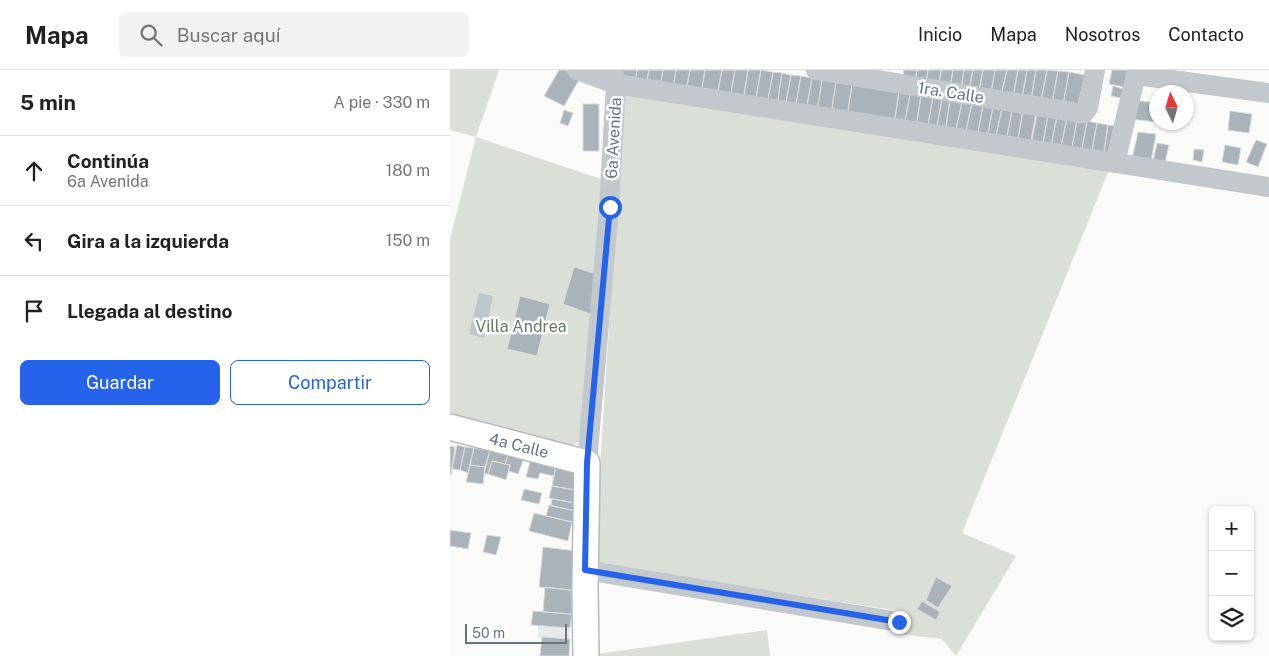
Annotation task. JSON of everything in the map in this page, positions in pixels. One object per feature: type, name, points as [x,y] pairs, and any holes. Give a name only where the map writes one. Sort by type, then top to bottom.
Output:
[{"type":"main road","name":"4a Calle","points":[[450,428],[587,463]]},
{"type":"main road","name":"6a Avenida","points":[[586,656],[587,463]]},
{"type":"street","points":[[577,70],[1269,187]]},
{"type":"street","name":"1ra. Calle","points":[[816,70],[1078,112],[1086,111],[1095,70]]},
{"type":"street","points":[[1115,162],[1136,72],[1269,93]]},
{"type":"street","name":"6a Avenida","points":[[587,463],[610,207],[614,77]]},
{"type":"street","points":[[585,570],[899,622]]},
{"type":"shaded area","points":[[479,293],[493,296],[484,338],[469,334]]},
{"type":"shaded area","points":[[538,626],[570,628],[570,639],[538,637]]},
{"type":"green space","points":[[450,70],[499,70],[476,137],[450,130]]},
{"type":"green space","points":[[624,88],[1111,165],[962,533],[1016,556],[956,656],[942,639],[898,634],[899,611],[594,563]]},
{"type":"green space","name":"Villa Andrea","points":[[476,137],[601,179],[584,439],[563,451],[450,422],[450,239]]},
{"type":"green space","points":[[767,630],[770,656],[597,656],[597,654]]},
{"type":"building","points":[[559,70],[565,70],[580,78],[564,106],[544,96]]},
{"type":"building","points":[[622,70],[637,70],[635,83],[623,82]]},
{"type":"building","points":[[637,70],[649,70],[646,85],[635,83]]},
{"type":"building","points":[[649,70],[663,70],[660,87],[646,85]]},
{"type":"building","points":[[663,70],[676,70],[673,89],[660,87]]},
{"type":"building","points":[[676,70],[690,70],[686,91],[673,89]]},
{"type":"building","points":[[690,70],[705,70],[701,94],[686,91]]},
{"type":"building","points":[[705,70],[722,70],[717,96],[701,94]]},
{"type":"building","points":[[722,70],[735,70],[730,99],[717,96]]},
{"type":"building","points":[[735,70],[748,70],[743,101],[730,99]]},
{"type":"building","points":[[748,70],[761,70],[755,103],[743,101]]},
{"type":"building","points":[[761,70],[773,72],[767,105],[755,103]]},
{"type":"building","points":[[904,70],[917,70],[915,81],[902,79]]},
{"type":"building","points":[[917,70],[928,70],[926,83],[915,81]]},
{"type":"building","points":[[928,70],[941,70],[939,85],[926,83]]},
{"type":"building","points":[[941,70],[953,70],[950,87],[939,85]]},
{"type":"building","points":[[953,70],[964,70],[961,89],[950,87]]},
{"type":"building","points":[[964,70],[973,70],[969,90],[961,89]]},
{"type":"building","points":[[973,70],[983,70],[979,91],[969,90]]},
{"type":"building","points":[[983,70],[995,70],[991,93],[979,91]]},
{"type":"building","points":[[995,70],[1007,70],[1001,95],[991,93]]},
{"type":"building","points":[[1007,70],[1018,70],[1013,97],[1001,95]]},
{"type":"building","points":[[1018,70],[1027,70],[1022,98],[1013,97]]},
{"type":"building","points":[[1027,70],[1036,70],[1031,100],[1022,98]]},
{"type":"building","points":[[1036,70],[1047,70],[1041,101],[1031,100]]},
{"type":"building","points":[[1047,70],[1058,71],[1052,103],[1041,101]]},
{"type":"building","points":[[1112,70],[1129,70],[1125,87],[1109,84]]},
{"type":"building","points":[[1058,71],[1069,72],[1063,105],[1052,103]]},
{"type":"building","points":[[773,72],[782,73],[777,106],[767,105]]},
{"type":"building","points":[[1069,72],[1085,75],[1078,105],[1063,105]]},
{"type":"building","points":[[782,73],[791,75],[785,108],[777,106]]},
{"type":"building","points":[[791,75],[801,76],[795,109],[785,108]]},
{"type":"building","points":[[801,76],[812,78],[806,111],[795,109]]},
{"type":"building","points":[[812,78],[822,80],[817,112],[806,111]]},
{"type":"building","points":[[822,80],[836,82],[831,115],[817,112]]},
{"type":"building","points":[[836,82],[852,84],[847,117],[831,115]]},
{"type":"building","points":[[852,84],[899,92],[894,124],[847,117]]},
{"type":"building","points":[[1113,86],[1123,89],[1121,98],[1111,96]]},
{"type":"building","points":[[899,92],[910,94],[904,126],[894,124]]},
{"type":"building","points":[[910,94],[921,95],[916,128],[904,126]]},
{"type":"building","points":[[921,95],[933,97],[927,130],[916,128]]},
{"type":"building","points":[[933,97],[942,99],[936,131],[927,130]]},
{"type":"building","points":[[942,99],[950,100],[945,133],[936,131]]},
{"type":"building","points":[[950,100],[962,102],[955,134],[945,133]]},
{"type":"building","points":[[1133,100],[1149,102],[1149,121],[1131,119]]},
{"type":"building","points":[[962,102],[972,103],[965,136],[955,134]]},
{"type":"building","points":[[972,103],[983,105],[977,138],[965,136]]},
{"type":"building","points":[[583,104],[599,104],[599,151],[583,151]]},
{"type":"building","points":[[983,105],[993,107],[987,139],[977,138]]},
{"type":"building","points":[[993,107],[1002,108],[995,140],[987,139]]},
{"type":"building","points":[[1002,108],[1012,110],[1006,142],[995,140]]},
{"type":"building","points":[[564,110],[573,113],[568,126],[560,123]]},
{"type":"building","points":[[1012,110],[1023,111],[1017,144],[1006,142]]},
{"type":"building","points":[[1023,111],[1036,113],[1030,146],[1017,144]]},
{"type":"building","points":[[1230,111],[1252,114],[1249,133],[1228,130]]},
{"type":"building","points":[[1037,114],[1048,115],[1042,148],[1031,146]]},
{"type":"building","points":[[1048,115],[1057,117],[1050,150],[1042,148]]},
{"type":"building","points":[[1057,117],[1067,118],[1060,151],[1050,150]]},
{"type":"building","points":[[1067,118],[1077,120],[1071,153],[1060,151]]},
{"type":"building","points":[[1077,120],[1087,121],[1081,154],[1071,153]]},
{"type":"building","points":[[1087,121],[1097,123],[1091,156],[1081,154]]},
{"type":"building","points":[[1097,123],[1108,125],[1103,158],[1091,156]]},
{"type":"building","points":[[1108,125],[1120,127],[1112,160],[1103,158]]},
{"type":"building","points":[[1138,132],[1156,134],[1151,161],[1132,159]]},
{"type":"building","points":[[1256,140],[1267,144],[1258,167],[1246,162]]},
{"type":"building","points":[[1157,143],[1169,145],[1165,163],[1153,161]]},
{"type":"building","points":[[1225,145],[1241,148],[1238,165],[1222,162]]},
{"type":"building","points":[[1194,149],[1204,150],[1202,162],[1193,160]]},
{"type":"building","points":[[574,267],[596,274],[593,315],[563,304]]},
{"type":"building","points":[[520,296],[550,304],[537,356],[507,349]]},
{"type":"building","points":[[457,445],[465,447],[460,470],[452,469]]},
{"type":"building","points":[[450,446],[455,447],[451,475],[450,475]]},
{"type":"building","points":[[465,447],[474,448],[468,473],[460,470]]},
{"type":"building","points":[[474,448],[490,450],[485,467],[470,465]]},
{"type":"building","points":[[490,450],[508,455],[505,464],[492,461],[488,474],[484,474]]},
{"type":"building","points":[[508,455],[524,458],[518,474],[509,471],[510,465],[505,464]]},
{"type":"building","points":[[531,458],[556,465],[554,476],[540,473],[538,479],[526,477]]},
{"type":"building","points":[[492,461],[510,465],[506,480],[488,474]]},
{"type":"building","points":[[470,465],[485,467],[483,484],[466,482]]},
{"type":"building","points":[[556,465],[576,472],[581,491],[552,486]]},
{"type":"building","points":[[552,486],[581,491],[581,504],[549,498]]},
{"type":"building","points":[[524,489],[542,493],[539,504],[521,500]]},
{"type":"building","points":[[552,499],[581,504],[581,512],[551,506]]},
{"type":"building","points":[[549,505],[581,512],[581,524],[546,516]]},
{"type":"building","points":[[534,513],[572,522],[568,541],[529,531]]},
{"type":"building","points":[[450,530],[471,533],[468,549],[450,546]]},
{"type":"building","points":[[487,535],[501,537],[496,555],[483,552]]},
{"type":"building","points":[[543,547],[576,551],[571,590],[539,587]]},
{"type":"building","points":[[936,577],[952,586],[938,608],[926,600]]},
{"type":"building","points":[[545,587],[571,590],[572,614],[543,612]]},
{"type":"building","points":[[922,601],[940,612],[936,620],[917,609]]},
{"type":"building","points":[[533,611],[572,614],[570,628],[531,625]]},
{"type":"building","points":[[542,637],[570,639],[569,656],[540,656]]},
{"type":"route","points":[[610,207],[587,463],[585,570],[899,622]]}]
